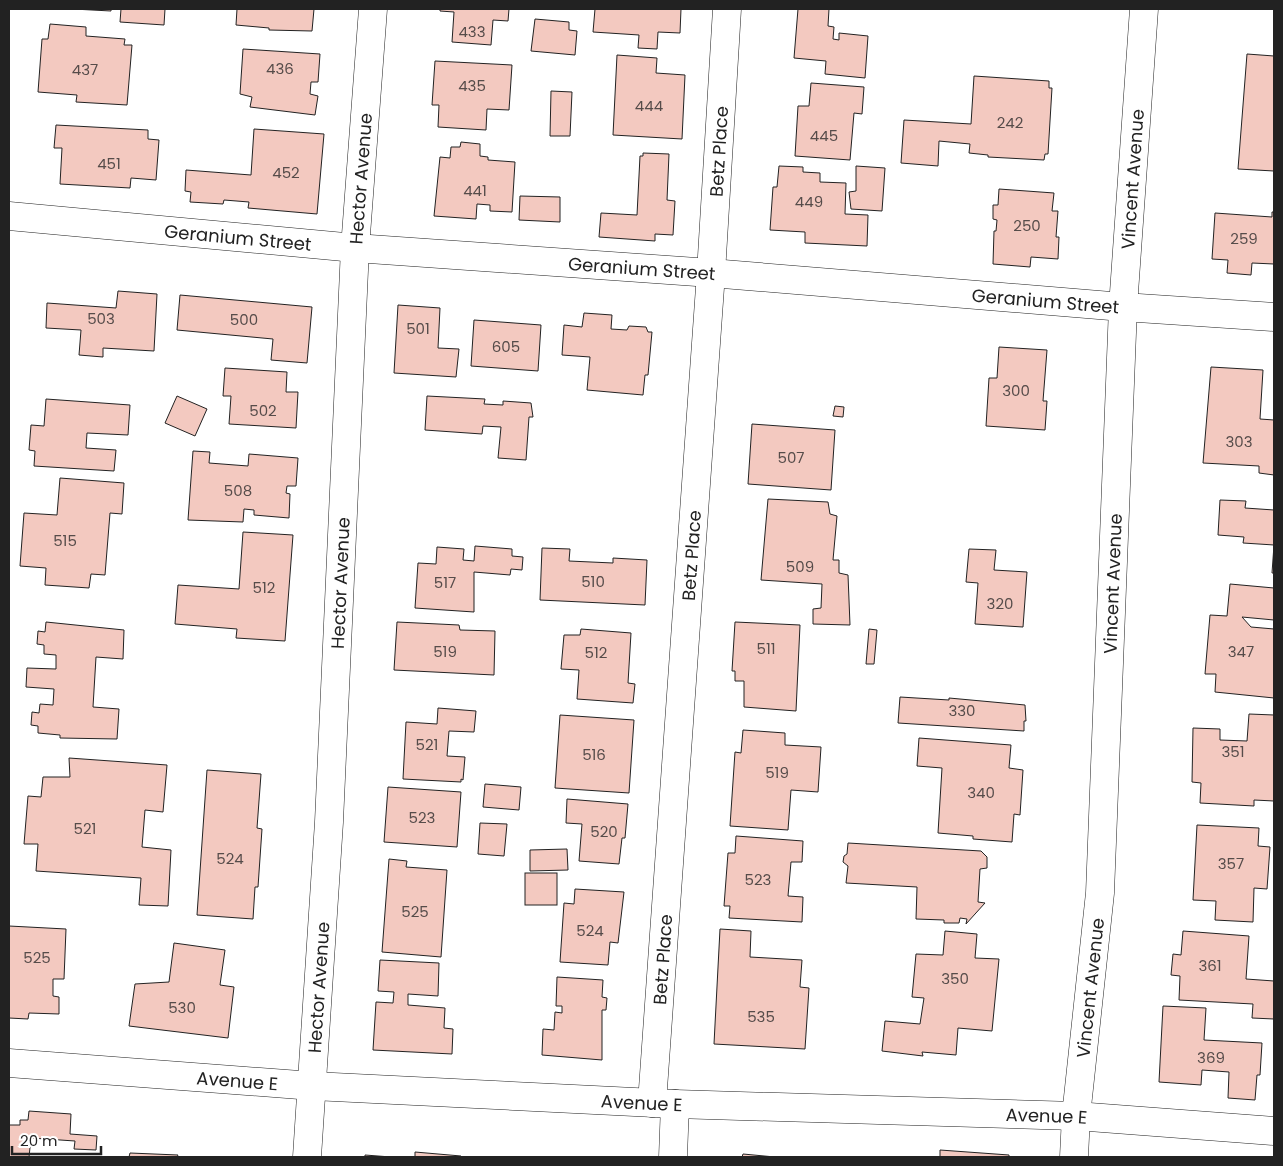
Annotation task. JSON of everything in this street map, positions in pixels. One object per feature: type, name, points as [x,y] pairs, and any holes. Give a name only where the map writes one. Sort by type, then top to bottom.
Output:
[{"type":"street","name":"Hector Avenue","points":[[307,1157],[329,822],[355,248],[373,9]]},
{"type":"street","name":"Betz Place","points":[[673,1157],[663,1104],[727,9]]},
{"type":"street","name":"Vincent Avenue","points":[[1074,1157],[1076,1116],[1100,893],[1124,307],[1144,9]]},
{"type":"street","name":"Geranium Street","points":[[9,216],[355,248],[711,273],[1124,307],[1274,317]]},
{"type":"street","name":"Avenue E","points":[[9,1063],[313,1086],[663,1104],[1076,1116],[1274,1131]]},
{"type":"building","points":[[73,9],[111,9],[111,11]]},
{"type":"building","points":[[121,9],[165,9],[164,25],[120,22]]},
{"type":"building","points":[[237,9],[314,9],[312,31],[269,30],[269,28],[236,25]]},
{"type":"building","points":[[440,9],[509,9],[508,21],[493,20],[491,45],[452,42],[454,12],[440,11]]},
{"type":"building","points":[[595,9],[681,9],[680,33],[658,32],[657,49],[638,48],[639,35],[593,32]]},
{"type":"building","points":[[798,9],[829,9],[828,26],[834,27],[833,39],[839,40],[839,33],[868,36],[865,78],[825,74],[826,61],[794,58]]},
{"type":"building","points":[[535,19],[569,22],[569,30],[577,31],[575,55],[531,51]]},
{"type":"building","points":[[50,24],[86,27],[86,36],[125,39],[124,45],[132,45],[127,105],[76,102],[77,95],[38,92],[42,39],[48,39]]},
{"type":"building","points":[[243,49],[320,54],[318,82],[311,82],[310,94],[318,96],[315,115],[250,107],[252,97],[240,94]]},
{"type":"building","points":[[1247,54],[1274,56],[1274,171],[1238,169]]},
{"type":"building","points":[[617,55],[657,58],[656,73],[685,75],[682,139],[613,135]]},
{"type":"building","points":[[435,61],[512,65],[509,110],[487,109],[486,130],[438,127],[439,105],[432,105]]},
{"type":"building","points":[[974,76],[1049,81],[1049,88],[1052,88],[1048,154],[1045,154],[1044,160],[988,157],[988,155],[969,153],[970,144],[939,141],[938,166],[901,163],[904,120],[971,124]]},
{"type":"building","points":[[811,83],[864,87],[862,114],[854,113],[850,160],[795,156],[798,106],[809,106]]},
{"type":"building","points":[[551,91],[572,92],[570,136],[550,136]]},
{"type":"building","points":[[56,125],[148,130],[148,139],[159,140],[156,180],[131,178],[130,188],[60,184],[62,148],[54,148]]},
{"type":"building","points":[[254,129],[324,134],[317,214],[248,208],[249,202],[224,200],[223,204],[190,202],[191,192],[185,191],[186,170],[251,175]]},
{"type":"building","points":[[461,142],[480,144],[480,156],[488,157],[488,160],[515,162],[512,212],[490,211],[490,205],[477,204],[476,219],[434,216],[440,157],[450,158],[451,147],[460,147]]},
{"type":"building","points":[[643,153],[669,154],[667,200],[675,201],[673,235],[655,234],[655,241],[599,237],[601,213],[637,215],[640,156],[643,156]]},
{"type":"building","points":[[779,166],[803,167],[803,172],[820,173],[820,182],[846,183],[845,214],[868,215],[867,246],[805,243],[805,232],[770,230],[773,187],[777,187]]},
{"type":"building","points":[[856,166],[885,168],[882,211],[851,209],[849,192],[856,191]]},
{"type":"building","points":[[999,189],[1054,193],[1052,211],[1058,211],[1056,237],[1059,237],[1058,259],[1031,257],[1030,267],[993,264],[994,231],[996,231],[997,220],[993,219],[993,205],[998,205]]},
{"type":"building","points":[[520,196],[560,197],[560,222],[519,220]]},
{"type":"building","points":[[1272,212],[1274,212],[1274,264],[1252,263],[1251,275],[1227,273],[1228,260],[1212,259],[1215,213],[1272,217]]},
{"type":"building","points":[[118,291],[157,294],[154,351],[103,348],[103,357],[79,355],[81,330],[46,328],[47,303],[116,308]]},
{"type":"building","points":[[180,295],[312,307],[307,363],[271,360],[273,339],[177,330]]},
{"type":"building","points":[[398,305],[440,308],[438,348],[459,349],[456,377],[394,373]]},
{"type":"building","points":[[584,313],[612,315],[611,329],[627,330],[629,326],[646,327],[648,332],[652,332],[648,375],[645,375],[643,395],[587,390],[590,357],[562,355],[564,325],[582,327]]},
{"type":"building","points":[[474,320],[541,325],[538,371],[471,366]]},
{"type":"building","points":[[999,347],[1047,350],[1043,401],[1047,401],[1045,430],[986,426],[989,378],[997,378]]},
{"type":"building","points":[[1211,367],[1263,370],[1260,419],[1274,420],[1274,475],[1259,473],[1259,466],[1203,463]]},
{"type":"building","points":[[225,368],[287,372],[286,392],[298,392],[296,428],[229,424],[231,396],[223,396]]},
{"type":"building","points":[[177,396],[207,409],[195,436],[165,423]]},
{"type":"building","points":[[427,396],[485,399],[484,404],[503,405],[503,401],[531,403],[533,417],[529,417],[526,460],[498,458],[501,427],[483,426],[482,434],[425,430]]},
{"type":"building","points":[[46,399],[130,405],[128,435],[87,433],[86,448],[116,450],[114,471],[34,466],[35,451],[29,450],[31,425],[44,426]]},
{"type":"building","points":[[835,406],[844,407],[843,417],[833,416]]},
{"type":"building","points":[[752,424],[835,430],[831,490],[748,484]]},
{"type":"building","points":[[193,451],[210,452],[209,463],[248,466],[249,454],[298,458],[296,486],[287,486],[286,493],[290,494],[289,518],[254,515],[254,510],[244,509],[243,522],[188,520]]},
{"type":"building","points":[[60,478],[124,483],[122,514],[110,513],[105,575],[91,574],[89,588],[45,585],[46,568],[20,566],[24,513],[57,515]]},
{"type":"building","points":[[768,499],[828,502],[830,514],[837,516],[833,560],[839,560],[839,573],[848,575],[850,625],[813,624],[813,609],[821,608],[822,584],[761,580]]},
{"type":"building","points":[[1220,500],[1246,501],[1245,508],[1274,510],[1274,545],[1243,543],[1244,537],[1218,535]]},
{"type":"building","points":[[243,532],[293,535],[285,641],[236,638],[237,629],[175,624],[178,585],[239,589]]},
{"type":"building","points":[[1274,545],[1274,573],[1272,573]]},
{"type":"building","points":[[475,546],[512,549],[512,556],[523,557],[522,570],[511,569],[510,575],[474,572],[474,612],[415,608],[418,563],[436,564],[437,547],[464,549],[463,560],[474,561]]},
{"type":"building","points":[[542,548],[570,549],[569,561],[613,563],[613,558],[647,560],[645,605],[540,600]]},
{"type":"building","points":[[969,549],[996,550],[994,570],[1027,572],[1023,627],[975,624],[978,583],[966,582]]},
{"type":"building","points":[[1230,584],[1274,588],[1274,620],[1242,617],[1251,627],[1274,629],[1274,698],[1215,692],[1216,674],[1205,674],[1210,615],[1227,616]]},
{"type":"building","points":[[46,622],[124,630],[123,659],[96,657],[93,707],[119,709],[117,739],[60,738],[60,735],[38,733],[38,726],[31,725],[32,712],[39,713],[40,704],[53,705],[54,689],[26,687],[27,668],[56,669],[56,655],[44,654],[44,645],[37,644],[38,631],[45,632]]},
{"type":"building","points":[[397,622],[459,625],[460,630],[495,631],[494,675],[394,670]]},
{"type":"building","points":[[735,622],[800,625],[796,711],[744,707],[744,681],[735,681],[735,671],[732,671]]},
{"type":"building","points":[[581,629],[631,633],[628,683],[635,684],[633,703],[577,699],[579,670],[561,669],[564,635],[580,635]]},
{"type":"building","points":[[869,629],[877,630],[874,664],[866,664]]},
{"type":"building","points":[[900,697],[949,700],[949,698],[1025,705],[1026,721],[1024,721],[1024,731],[898,723]]},
{"type":"building","points":[[438,708],[476,711],[474,732],[449,731],[447,756],[465,757],[463,780],[461,779],[461,782],[403,779],[406,722],[437,724]]},
{"type":"building","points":[[1249,714],[1274,715],[1274,801],[1254,800],[1254,806],[1200,803],[1201,783],[1192,782],[1193,728],[1220,729],[1220,740],[1247,741]]},
{"type":"building","points":[[560,715],[634,720],[629,793],[555,788]]},
{"type":"building","points":[[743,730],[785,733],[785,745],[821,747],[818,792],[791,790],[788,830],[730,826],[735,752],[741,753]]},
{"type":"building","points":[[919,738],[1011,745],[1009,768],[1023,770],[1020,815],[1014,814],[1012,842],[973,839],[973,836],[938,833],[942,768],[917,766]]},
{"type":"building","points":[[69,758],[167,765],[163,812],[145,810],[142,847],[171,850],[168,906],[139,905],[141,878],[36,871],[38,844],[24,844],[28,796],[41,797],[43,777],[70,777]]},
{"type":"building","points":[[207,770],[261,774],[257,828],[262,829],[258,887],[255,887],[253,919],[197,915]]},
{"type":"building","points":[[485,784],[521,787],[519,810],[483,807]]},
{"type":"building","points":[[388,787],[461,792],[457,847],[384,842]]},
{"type":"building","points":[[567,799],[628,804],[625,838],[622,838],[619,864],[579,861],[582,824],[566,823]]},
{"type":"building","points":[[480,823],[507,824],[504,856],[478,854]]},
{"type":"building","points":[[1197,825],[1259,828],[1258,846],[1270,847],[1267,889],[1254,888],[1253,922],[1215,920],[1216,901],[1193,900]]},
{"type":"building","points":[[736,836],[803,841],[802,862],[791,862],[788,896],[803,897],[802,922],[729,918],[730,906],[724,906],[728,853],[735,853]]},
{"type":"building","points":[[848,843],[981,851],[987,857],[987,868],[980,869],[978,902],[985,903],[966,924],[967,919],[960,918],[959,923],[944,923],[944,920],[916,919],[917,887],[846,883],[848,866],[843,862],[844,856],[847,854]]},
{"type":"building","points":[[567,849],[568,870],[530,871],[530,850]]},
{"type":"building","points":[[389,859],[407,861],[406,867],[447,870],[441,957],[382,952]]},
{"type":"building","points":[[525,873],[557,873],[557,905],[525,905]]},
{"type":"building","points":[[575,889],[624,892],[618,943],[610,942],[608,965],[560,962],[564,903],[574,904]]},
{"type":"building","points":[[9,926],[66,929],[64,979],[53,979],[53,996],[59,997],[59,1014],[29,1013],[28,1019],[9,1018]]},
{"type":"building","points":[[720,929],[751,931],[750,957],[802,960],[800,987],[809,988],[805,1049],[714,1044]]},
{"type":"building","points":[[945,931],[977,934],[975,958],[999,959],[992,1031],[958,1028],[956,1055],[922,1052],[923,1056],[882,1051],[885,1021],[920,1024],[924,998],[912,997],[916,954],[943,955]]},
{"type":"building","points":[[1183,931],[1249,936],[1246,979],[1274,981],[1274,1019],[1252,1018],[1253,1004],[1179,1000],[1180,976],[1171,975],[1173,954],[1181,955]]},
{"type":"building","points":[[174,943],[225,950],[220,985],[234,987],[228,1038],[129,1026],[135,984],[169,982]]},
{"type":"building","points":[[380,960],[439,963],[438,996],[408,994],[408,1005],[445,1008],[444,1028],[453,1029],[452,1054],[373,1050],[376,1002],[393,1003],[394,992],[378,991]]},
{"type":"building","points":[[557,977],[603,980],[602,997],[607,998],[606,1010],[602,1010],[602,1060],[542,1055],[543,1029],[554,1030],[555,1012],[562,1013],[562,1006],[556,1006]]},
{"type":"building","points":[[1163,1006],[1206,1008],[1204,1040],[1262,1043],[1260,1075],[1257,1075],[1255,1100],[1228,1098],[1229,1072],[1202,1070],[1201,1085],[1159,1082]]},
{"type":"building","points":[[29,1111],[71,1114],[70,1134],[97,1136],[96,1150],[74,1149],[75,1141],[31,1138],[29,1157],[9,1157],[9,1125],[20,1125],[20,1120],[28,1120]]},
{"type":"building","points":[[940,1150],[1009,1155],[1009,1157],[940,1157]]},
{"type":"building","points":[[415,1152],[461,1156],[461,1157],[415,1157]]},
{"type":"building","points":[[130,1153],[178,1155],[177,1157],[129,1157]]},
{"type":"building","points":[[743,1154],[775,1157],[742,1157]]},
{"type":"building","points":[[365,1155],[391,1157],[365,1157]]}]
